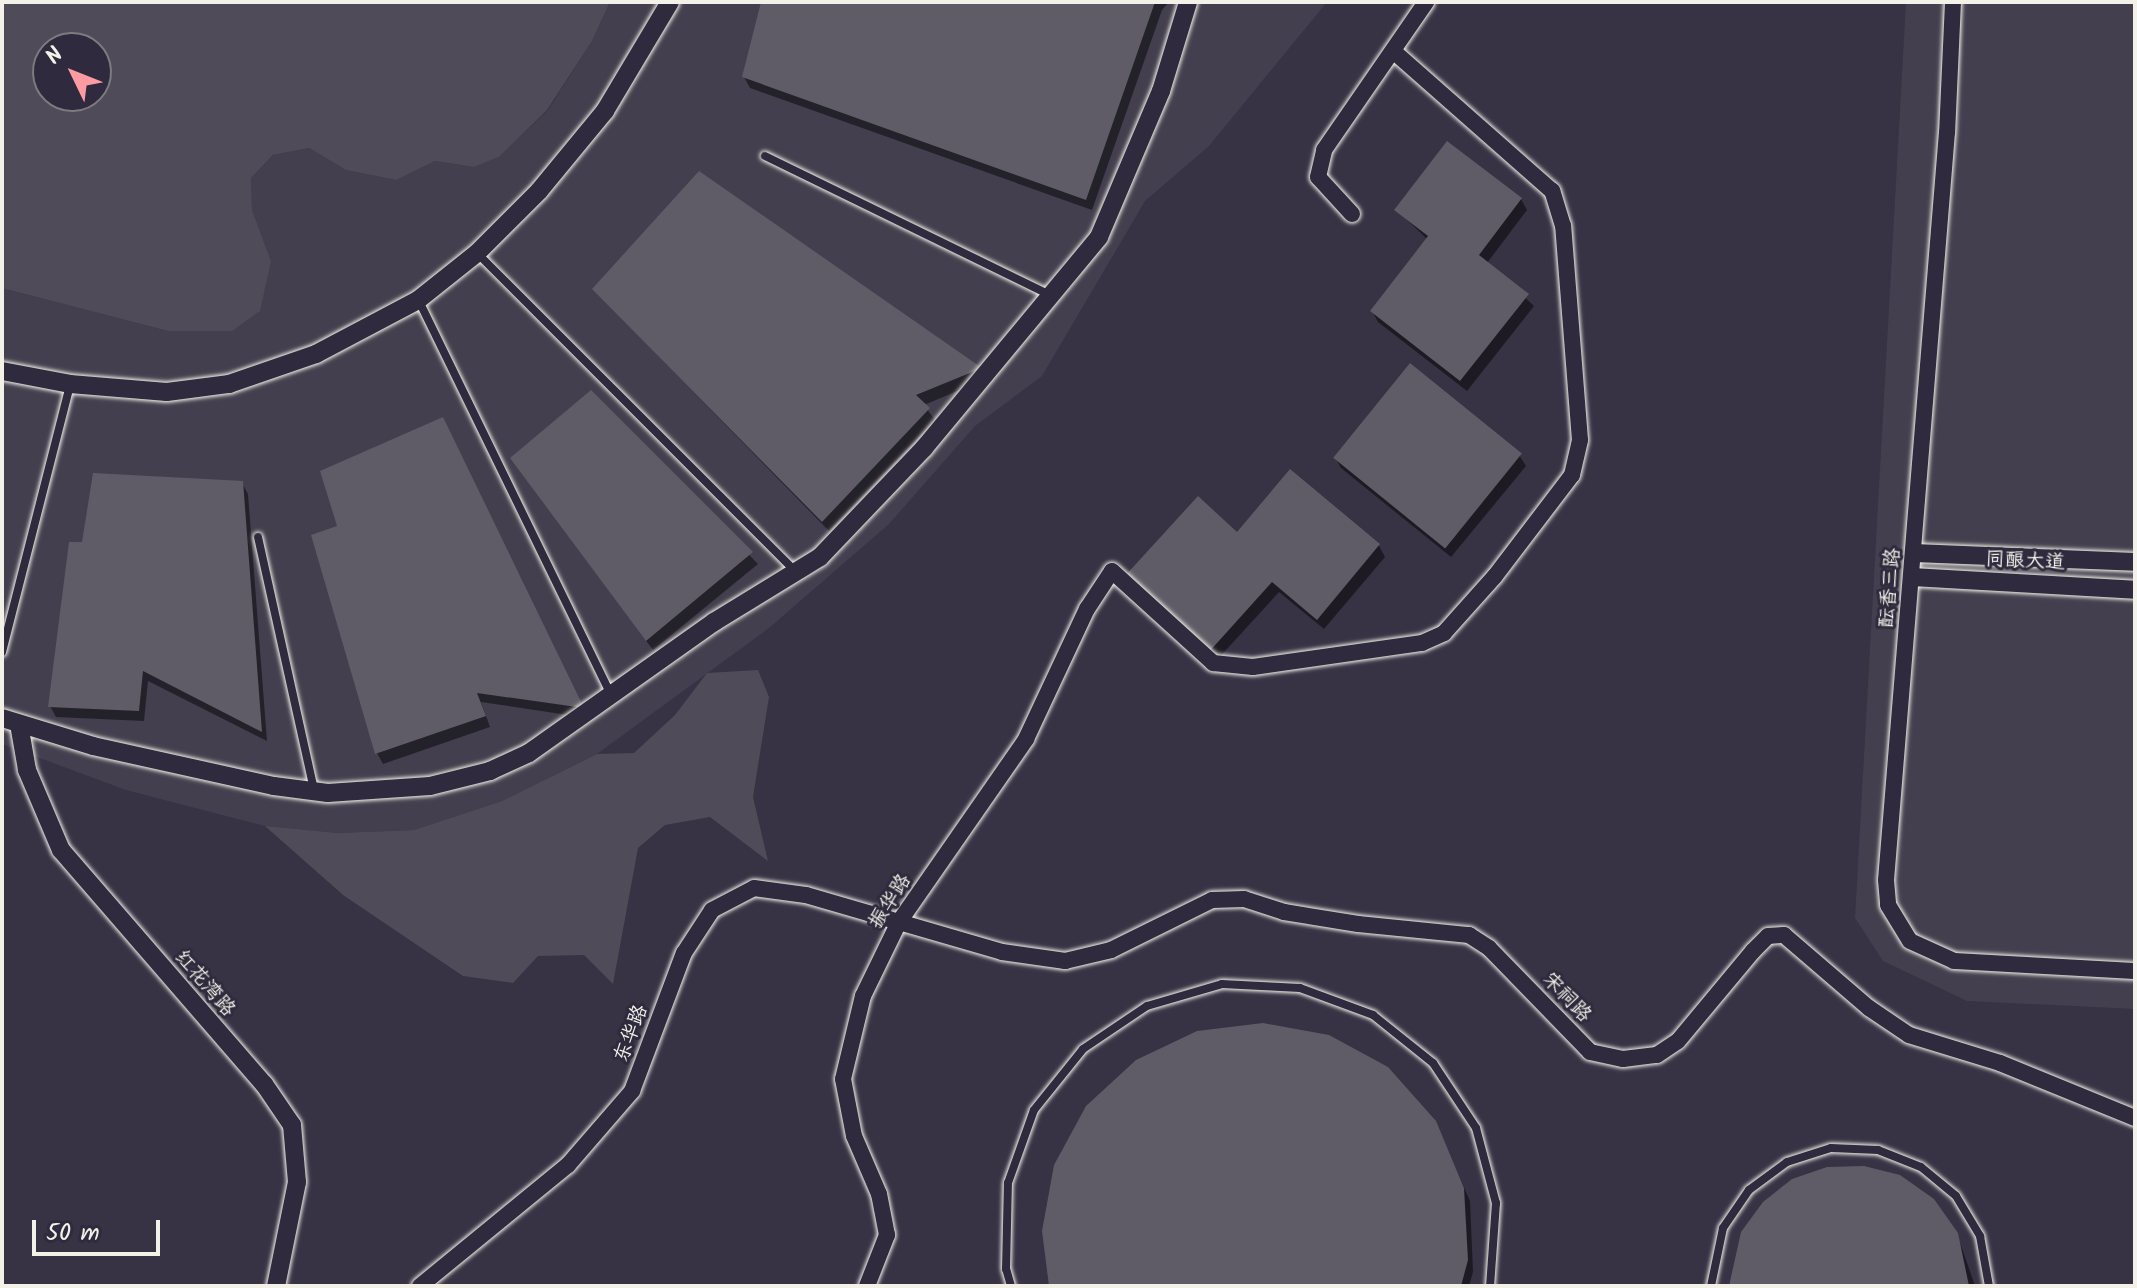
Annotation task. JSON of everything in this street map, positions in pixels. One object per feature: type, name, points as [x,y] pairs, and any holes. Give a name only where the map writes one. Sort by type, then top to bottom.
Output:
[{"type":"street","points":[[2,371],[70,384],[167,392],[229,384],[316,354],[418,300],[477,253],[539,191],[605,111],[670,2]]},
{"type":"street","points":[[11,721],[93,746],[314,791],[385,793],[490,771],[575,725],[714,622],[795,571],[849,531],[1053,297],[1099,237],[1115,205],[1161,91],[1188,2]]},
{"type":"street","points":[[1352,214],[1318,177],[1324,150],[1426,2]]},
{"type":"street","name":"酝香三路","points":[[1953,2],[1914,553],[1886,880],[1897,925],[1910,941],[1954,961],[2135,971]]},
{"type":"street","name":"振华路","points":[[867,1286],[887,1235],[879,1194],[854,1136],[843,1079],[863,996],[899,922],[1026,739],[1087,609],[1112,571],[1213,663],[1253,667],[1422,643],[1444,633],[1495,576],[1572,475],[1580,440],[1563,226],[1552,191],[1393,51]]},
{"type":"street","name":"同酿大道","points":[[1914,553],[2135,562]]},
{"type":"street","name":"同酿大道","points":[[1912,577],[2135,590]]},
{"type":"street","name":"红花湾路","points":[[11,721],[27,770],[61,850],[264,1084],[292,1125],[297,1182],[276,1286]]},
{"type":"street","name":"东华路","points":[[420,1286],[568,1165],[632,1091],[684,953],[712,910],[754,888],[806,895],[899,922]]},
{"type":"street","name":"宋祠路","points":[[899,922],[1002,952],[1065,961],[1111,950],[1212,900],[1244,899],[1329,919],[1469,935],[1489,948],[1590,1052],[1623,1059],[1657,1055],[1678,1041],[1768,936],[1784,935],[1869,1008],[1909,1035],[2000,1063],[2135,1118]]},
{"type":"lane","points":[[765,156],[1053,297]]},
{"type":"lane","points":[[477,253],[795,571]]},
{"type":"lane","points":[[418,300],[612,696]]},
{"type":"lane","points":[[2,652],[70,384]]},
{"type":"lane","points":[[258,537],[314,791]]},
{"type":"lane","points":[[1011,1286],[1006,1269],[1008,1183],[1034,1110],[1083,1049],[1147,1006],[1222,984],[1300,988],[1373,1015],[1433,1063],[1476,1128],[1496,1203],[1490,1286]]},
{"type":"lane","points":[[1711,1286],[1723,1228],[1749,1190],[1787,1162],[1831,1148],[1878,1150],[1921,1167],[1956,1196],[1980,1236],[1989,1286]]},
{"type":"shaded area","points":[[2,2],[610,2],[592,41],[547,110],[499,157],[474,167],[435,161],[396,180],[346,170],[309,148],[273,155],[251,178],[252,210],[271,261],[260,311],[232,331],[168,331],[2,288]]},
{"type":"shaded area","points":[[610,2],[1327,2],[1209,146],[1145,201],[1042,376],[975,426],[889,524],[769,628],[597,754],[502,801],[414,830],[338,833],[265,826],[126,790],[2,744],[2,288],[168,331],[271,261],[252,210],[251,178],[273,155],[309,148],[346,170],[395,180],[435,161],[474,167],[499,157],[548,110],[592,41]]},
{"type":"shaded area","points":[[1906,2],[2135,2],[2135,1009],[1967,1001],[1883,961],[1855,918]]},
{"type":"shaded area","points":[[758,670],[769,697],[753,797],[768,861],[710,817],[665,825],[638,848],[613,984],[584,955],[538,956],[513,983],[463,976],[343,895],[265,826],[338,833],[414,830],[502,801],[597,754],[634,753],[675,715],[707,673]]},
{"type":"building","points":[[761,2],[1155,2],[1086,200],[742,77]]},
{"type":"building","points":[[1447,141],[1522,198],[1479,255],[1529,294],[1460,381],[1370,311],[1428,236],[1394,210]]},
{"type":"building","points":[[699,171],[982,368],[916,395],[930,408],[822,522],[592,289]]},
{"type":"building","points":[[1410,363],[1522,454],[1445,548],[1333,458]]},
{"type":"building","points":[[591,390],[753,552],[646,641],[510,458]]},
{"type":"building","points":[[443,417],[584,708],[477,693],[486,716],[375,754],[311,535],[337,526],[320,471]]},
{"type":"building","points":[[1290,469],[1380,544],[1317,620],[1272,582],[1208,653],[1124,577],[1198,496],[1237,532]]},
{"type":"building","points":[[93,473],[243,481],[262,732],[143,671],[139,711],[48,707],[69,542],[82,542]]},
{"type":"building","points":[[1263,1023],[1329,1035],[1388,1067],[1436,1121],[1464,1188],[1468,1260],[1461,1286],[1049,1286],[1042,1231],[1054,1165],[1086,1106],[1136,1060],[1197,1031]]},
{"type":"building","points":[[1864,1166],[1900,1175],[1934,1199],[1958,1233],[1969,1286],[1729,1286],[1741,1232],[1763,1202],[1792,1179],[1827,1167]]}]
